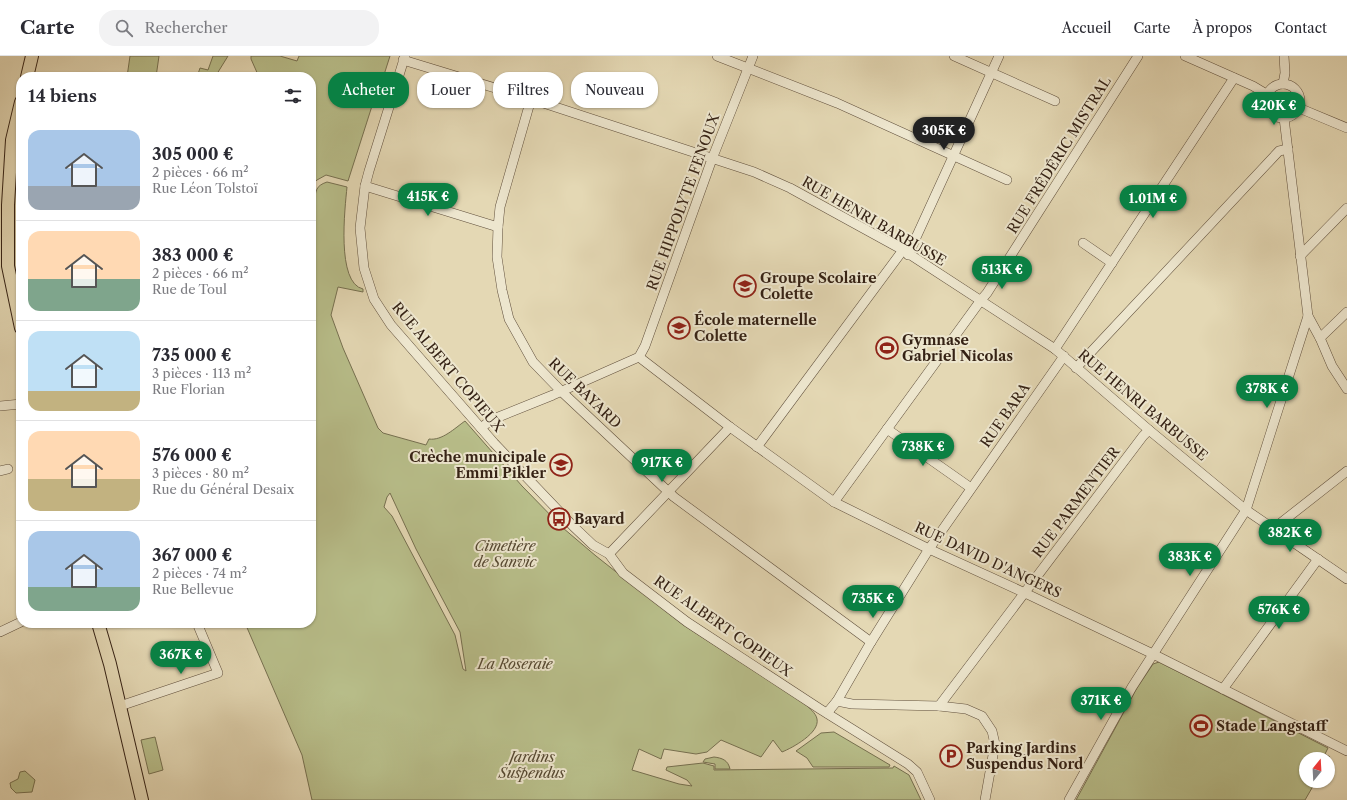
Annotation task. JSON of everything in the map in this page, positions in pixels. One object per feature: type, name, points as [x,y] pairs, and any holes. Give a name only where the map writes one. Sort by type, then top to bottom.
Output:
[{"type":"main road","points":[[28,72],[32,56]]},
{"type":"main road","points":[[16,123],[12,140],[8,206],[8,266],[16,304]]},
{"type":"main road","points":[[99,628],[110,664],[142,800]]},
{"type":"street","points":[[717,56],[837,103],[1008,180]]},
{"type":"street","name":"RUE HIPPOLYTE FENOUX","points":[[639,357],[646,346],[712,159],[753,56]]},
{"type":"street","points":[[954,56],[1055,101]]},
{"type":"street","points":[[758,447],[906,253],[999,56]]},
{"type":"street","name":"RUE FRÉDÉRIC MISTRAL","points":[[834,502],[992,286],[1138,56]]},
{"type":"street","points":[[1184,56],[1254,86],[1268,95]]},
{"type":"street","points":[[1283,84],[1285,73],[1284,56]]},
{"type":"street","name":"RUE HENRI BARBUSSE","points":[[404,58],[493,87]]},
{"type":"street","name":"RUE ALBERT COPIEUX","points":[[404,58],[365,186],[360,228],[364,268],[374,299],[391,325],[481,428],[573,526],[593,545],[609,554],[623,573],[687,622],[908,764],[917,772],[930,800]]},
{"type":"street","points":[[1054,348],[1234,78]]},
{"type":"street","points":[[1283,84],[1296,90],[1300,98],[1299,108],[1293,115],[1284,118],[1279,117],[1270,111],[1267,106],[1268,95],[1270,92],[1276,86],[1283,84]]},
{"type":"street","name":"RUE BAYARD","points":[[530,108],[500,207],[498,227],[498,263],[502,290],[509,319],[533,362],[562,392],[668,492],[871,642]]},
{"type":"street","name":"RUE HENRI BARBUSSE","points":[[556,108],[754,172],[790,188],[906,253],[1054,348],[1149,430],[1246,510],[1347,578]]},
{"type":"street","points":[[1299,108],[1347,128]]},
{"type":"street","points":[[1284,118],[1308,316],[1320,338],[1332,366],[1347,389]]},
{"type":"street","points":[[1076,368],[1279,151],[1288,149]]},
{"type":"street","points":[[365,186],[498,227]]},
{"type":"street","points":[[1300,256],[1347,208]]},
{"type":"street","points":[[1083,243],[1112,262]]},
{"type":"street","points":[[1320,338],[1347,312]]},
{"type":"street","points":[[1069,800],[1132,687],[1246,510],[1308,316]]},
{"type":"street","name":"RUE BARA","points":[[837,701],[871,642],[929,549],[1064,356]]},
{"type":"street","points":[[481,428],[491,420],[562,392],[639,357]]},
{"type":"street","name":"RUE DAVID D'ANGERS","points":[[639,357],[730,427],[834,502],[929,549],[1153,654],[1347,751]]},
{"type":"street","points":[[0,406],[16,404]]},
{"type":"street","points":[[609,554],[730,427]]},
{"type":"street","points":[[887,429],[971,488]]},
{"type":"street","name":"RUE PARMENTIER","points":[[939,706],[1149,430]]},
{"type":"street","points":[[1273,528],[1347,471]]},
{"type":"street","points":[[1223,689],[1318,559]]},
{"type":"street","points":[[0,632],[16,624]]},
{"type":"street","points":[[120,706],[218,673],[199,628]]},
{"type":"street","points":[[827,713],[837,701],[852,704],[939,706],[966,709],[982,716],[992,731],[995,744],[985,800]]},
{"type":"green space","points":[[130,56],[159,56],[157,72],[128,72]]},
{"type":"green space","points":[[213,56],[228,56],[218,72],[199,72],[200,68],[208,70]]},
{"type":"green space","points":[[251,56],[280,56],[297,61],[299,56],[390,56],[385,72],[328,72],[328,108],[371,108],[348,181],[326,175],[316,181],[316,72],[257,72]]},
{"type":"green space","points":[[327,182],[347,187],[344,227],[346,260],[349,273],[354,284],[363,289],[363,292],[338,287],[331,315],[343,348],[378,428],[383,433],[426,445],[429,439],[443,436],[465,421],[522,486],[563,528],[596,556],[682,624],[805,704],[814,713],[817,719],[817,724],[810,735],[782,752],[773,740],[761,757],[721,740],[707,752],[696,754],[664,749],[661,759],[639,749],[632,770],[679,784],[692,786],[687,780],[666,770],[667,767],[703,763],[714,766],[714,770],[893,768],[894,766],[909,775],[921,800],[312,800],[302,755],[247,628],[316,628],[316,192],[320,185]],"holes":[[[390,493],[416,549],[460,632],[466,671],[463,669],[455,635],[392,516],[384,507]]]},
{"type":"green space","name":"Stade Langstaff","points":[[1159,662],[1328,748],[1326,752],[1299,752],[1299,788],[1312,788],[1305,800],[1076,800],[1137,688],[1153,664]]},
{"type":"green space","points":[[834,732],[890,765],[889,767],[813,767],[807,758],[796,751],[821,733]]},
{"type":"green space","points":[[155,737],[163,770],[149,774],[141,740]]},
{"type":"green space","points":[[714,757],[720,758],[728,763],[730,769],[715,769],[715,764],[703,762],[705,759]]},
{"type":"green space","points":[[25,771],[35,780],[32,792],[16,793],[11,788],[10,783],[18,779],[20,772]]},
{"type":"place","name":"Groupe Scolaire Colette","points":[[745,286]]},
{"type":"place","name":"École maternelle Colette","points":[[679,328]]},
{"type":"place","name":"Gymnase Gabriel Nicolas","points":[[887,348]]},
{"type":"place","name":"Crèche municipale Emmi Pikler","points":[[561,465]]},
{"type":"place","name":"Bayard","points":[[559,519]]},
{"type":"place","name":"Stade Langstaff","points":[[1201,726]]},
{"type":"place","name":"Parking Jardins Suspendus Nord","points":[[951,756]]},
{"type":"park label","name":"Cimetière de Sanvic","points":[[505,554]]},
{"type":"park label","name":"La Roseraie","points":[[515,664]]},
{"type":"park label","name":"Jardins Suspendus","points":[[532,766]]}]
